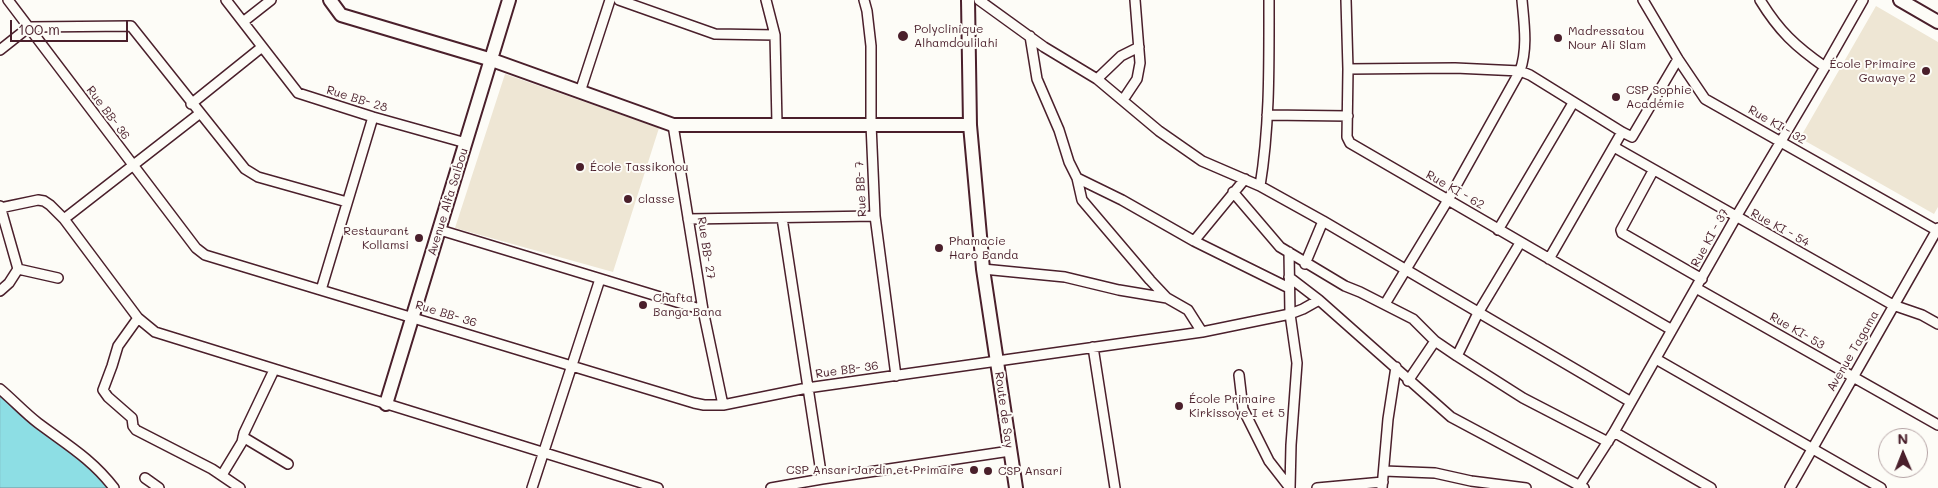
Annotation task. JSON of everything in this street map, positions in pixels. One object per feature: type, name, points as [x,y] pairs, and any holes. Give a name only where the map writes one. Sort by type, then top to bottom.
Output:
[{"type":"street","name":"Rue BB- 36","points":[[8,0],[196,248],[205,255],[694,403],[723,405],[807,388],[1202,332],[1290,314],[1304,309],[1319,300]]},
{"type":"street","name":"Rue BB- 28","points":[[226,0],[298,93],[373,117],[466,143]]},
{"type":"street","points":[[243,22],[271,0]]},
{"type":"street","points":[[330,0],[341,15],[492,60],[673,125],[970,125]]},
{"type":"street","name":"Avenue Alfa Saibou","points":[[386,404],[509,0]]},
{"type":"street","points":[[580,92],[610,0]]},
{"type":"street","points":[[619,0],[715,34],[775,35]]},
{"type":"street","points":[[766,0],[775,35],[777,124]]},
{"type":"street","name":"Rue BB- 7","points":[[864,0],[871,46],[871,124],[875,216],[896,376]]},
{"type":"street","name":"Route de Say","points":[[968,0],[970,125],[983,269],[1016,488]]},
{"type":"street","points":[[979,0],[1055,55],[1097,79],[1159,131],[1202,161],[1260,186],[1323,220],[1630,402]]},
{"type":"street","points":[[1123,100],[1137,79],[1140,63],[1135,0]]},
{"type":"street","points":[[1260,186],[1266,151],[1269,0]]},
{"type":"street","name":"Rue KI - 62","points":[[1346,0],[1347,137],[1350,143],[1672,330]]},
{"type":"street","points":[[1385,304],[1448,200],[1520,71],[1523,62],[1525,38],[1522,0]]},
{"type":"street","name":"Rue KI - 32","points":[[1643,0],[1678,59],[1706,98],[1937,230]]},
{"type":"street","points":[[1760,0],[1769,15],[1798,47],[1825,66]]},
{"type":"street","name":"Rue KI - 37","points":[[1581,487],[1863,0]]},
{"type":"street","points":[[1900,0],[1938,22]]},
{"type":"street","points":[[0,50],[29,27],[131,26],[191,104],[245,169],[258,177],[347,202]]},
{"type":"street","points":[[1030,36],[1038,79],[1060,130],[1069,162],[1077,178],[1082,200],[1167,298],[1188,310],[1202,332]]},
{"type":"street","points":[[191,104],[262,47]]},
{"type":"street","points":[[1097,79],[1121,56],[1140,47]]},
{"type":"street","points":[[1348,69],[1474,68],[1520,71],[1530,75],[1629,136],[1634,135],[1678,59]]},
{"type":"street","points":[[1498,230],[1573,103]]},
{"type":"street","points":[[64,219],[199,114]]},
{"type":"street","points":[[1267,115],[1348,116]]},
{"type":"street","points":[[321,290],[373,117]]},
{"type":"street","name":"Rue BB- 27","points":[[673,125],[703,310],[723,405]]},
{"type":"street","points":[[1549,259],[1622,132]]},
{"type":"street","name":"Rue KI - 54","points":[[1614,147],[1893,305],[1922,315],[1938,324]]},
{"type":"street","points":[[1654,171],[1621,230],[1622,233],[1702,278]]},
{"type":"street","points":[[1077,178],[1122,200],[1194,241],[1289,288]]},
{"type":"street","points":[[1194,241],[1244,179]]},
{"type":"street","points":[[1233,192],[1277,245],[1305,264],[1345,286],[1414,319],[1435,341],[1523,398],[1608,442]]},
{"type":"street","points":[[18,269],[0,207],[38,200],[44,201],[64,219],[138,318],[155,332],[658,488]]},
{"type":"street","points":[[688,219],[875,216]]},
{"type":"street","points":[[782,218],[822,479]]},
{"type":"street","points":[[1305,264],[1323,220]]},
{"type":"street","points":[[440,230],[703,310]]},
{"type":"street","name":"Avenue Tagama","points":[[1790,488],[1937,230]]},
{"type":"street","points":[[1457,356],[1478,312],[1520,243]]},
{"type":"street","points":[[1289,252],[1290,314],[1297,363],[1290,488]]},
{"type":"street","points":[[18,269],[58,278]]},
{"type":"street","points":[[0,291],[18,269]]},
{"type":"street","points":[[983,269],[1065,277],[1119,290],[1167,298]]},
{"type":"street","points":[[1289,277],[1319,300],[1396,367],[1408,381],[1451,418],[1581,487]]},
{"type":"street","points":[[532,488],[600,278]]},
{"type":"street","name":"Rue KI- 53","points":[[1696,288],[1938,425]]},
{"type":"street","points":[[138,318],[118,346],[103,390],[108,397],[132,418],[132,426],[136,430],[222,475],[240,488]]},
{"type":"street","points":[[1408,381],[1435,341]]},
{"type":"street","points":[[1093,347],[1115,488]]},
{"type":"street","points":[[1656,358],[1881,488]]},
{"type":"street","points":[[1318,488],[1383,485],[1388,420],[1396,367]]},
{"type":"street","points":[[222,475],[242,442],[274,370]]},
{"type":"street","points":[[1239,374],[1242,409],[1269,461],[1290,488]]},
{"type":"street","points":[[0,389],[38,423],[68,443],[93,464],[114,488]]},
{"type":"street","points":[[1614,432],[1711,488]]},
{"type":"street","points":[[243,437],[288,464]]},
{"type":"street","points":[[771,488],[1010,451]]},
{"type":"street","points":[[1384,471],[1436,473],[1472,484],[1526,488]]},
{"type":"street","points":[[145,478],[158,488]]},
{"type":"shaded area","points":[[1876,6],[1938,42],[1938,207],[1934,214],[1800,138]]},
{"type":"shaded area","points":[[505,74],[659,128],[613,272],[455,228]]},
{"type":"water","points":[[0,395],[71,450],[108,488],[0,488]]},
{"type":"place","name":"Polyclinique Alhamdoulilahi","points":[[903,36]]},
{"type":"place","name":"Madressatou Nour Ali Slam","points":[[1558,38]]},
{"type":"place","name":"École Primaire Gawaye 2","points":[[1926,71]]},
{"type":"place","name":"CSP Sophie Académie","points":[[1616,97]]},
{"type":"place","name":"École Tassikonou","points":[[580,167]]},
{"type":"place","name":"classe","points":[[628,199]]},
{"type":"place","name":"Restaurant Kollamsi","points":[[419,238]]},
{"type":"place","name":"Phamacie Haro Banda","points":[[939,248]]},
{"type":"place","name":"Chafta Banga Bana","points":[[643,305]]},
{"type":"place","name":"École Primaire Kirkissoye I et 5","points":[[1179,406]]},
{"type":"place","name":"CSP Ansari Jardin et Primaire","points":[[974,470]]},
{"type":"place","name":"CSP Ansari","points":[[988,471]]}]
